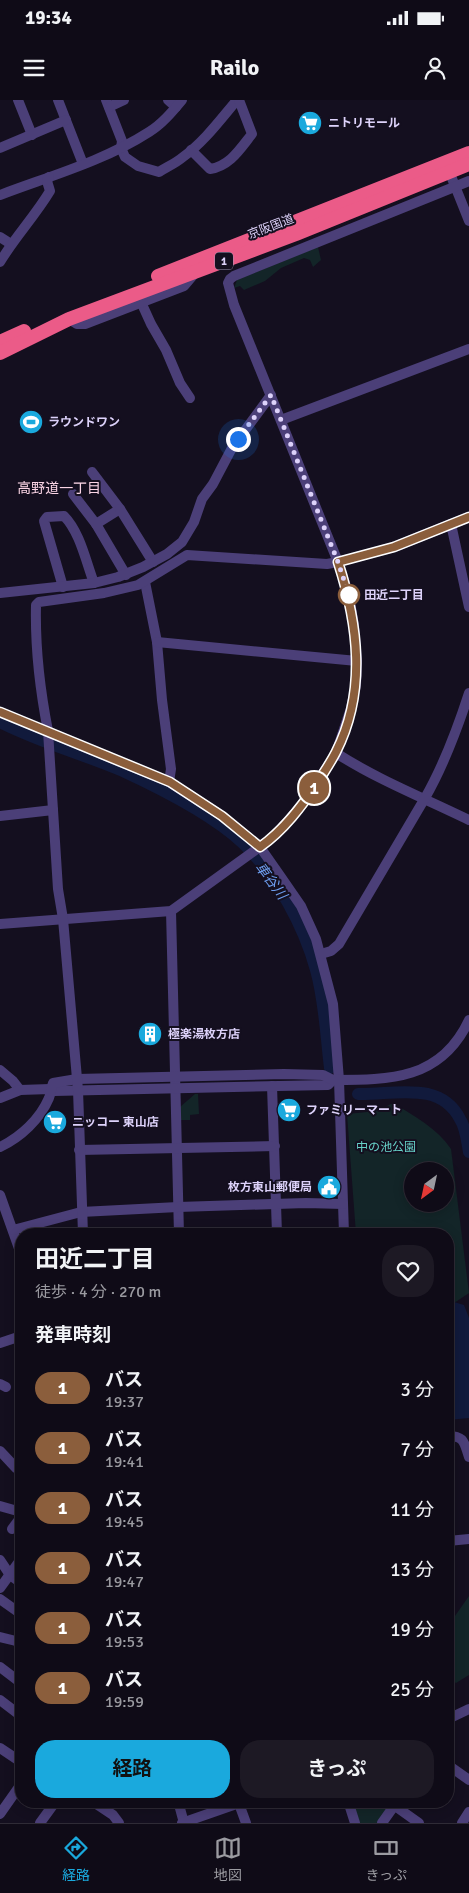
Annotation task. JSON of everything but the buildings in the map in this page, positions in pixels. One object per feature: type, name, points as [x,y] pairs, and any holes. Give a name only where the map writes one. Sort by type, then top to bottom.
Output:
[{"type":"highway","name":"京阪国道","points":[[0,353],[69,320],[296,234],[447,167],[469,153]]},
{"type":"highway","name":"京阪国道","points":[[0,342],[67,312],[447,167],[469,164]]},
{"type":"street","points":[[18,100],[32,135]]},
{"type":"street","points":[[58,100],[83,164]]},
{"type":"street","points":[[124,100],[108,104],[122,141],[121,148],[126,157],[138,166],[159,172],[191,150],[210,132],[238,100],[252,134],[235,156],[227,163],[210,169],[191,150]]},
{"type":"street","points":[[0,195],[121,148],[150,132],[175,102]]},
{"type":"street","points":[[0,148],[66,120]]},
{"type":"street","points":[[447,167],[469,221]]},
{"type":"street","points":[[0,262],[11,244],[40,208],[50,191],[47,181],[49,177]]},
{"type":"street","points":[[0,924],[171,911],[272,838],[305,801],[336,753],[351,708],[356,685],[357,661],[349,596],[338,562],[234,305],[228,283],[230,278],[234,276],[469,181]]},
{"type":"street","points":[[0,237],[11,244]]},
{"type":"street","points":[[69,320],[77,324],[85,324],[184,286],[196,272]]},
{"type":"street","points":[[141,302],[150,324],[166,350],[180,383],[190,398]]},
{"type":"street","points":[[281,420],[469,349]]},
{"type":"street","points":[[0,593],[94,583],[126,575],[152,562],[182,542],[194,522],[202,499],[232,448],[271,395]]},
{"type":"street","points":[[92,472],[120,509],[152,562]]},
{"type":"street","points":[[73,494],[96,524],[126,575]]},
{"type":"street","points":[[96,524],[120,509]]},
{"type":"street","points":[[64,587],[44,521],[47,517],[64,516],[68,521],[77,538],[94,583]]},
{"type":"street","points":[[83,1228],[78,1084],[63,919],[58,889],[48,739],[37,646],[36,605],[39,602],[104,593],[138,585],[146,582],[170,564],[187,555],[327,564],[394,547],[469,517]]},
{"type":"street","points":[[452,524],[469,607]]},
{"type":"street","points":[[146,582],[157,642],[170,782]]},
{"type":"street","points":[[157,642],[357,661]]},
{"type":"street","points":[[321,954],[331,951],[339,944],[425,798],[442,765],[469,694]]},
{"type":"street","points":[[0,712],[48,739],[170,782],[222,816],[301,906],[321,954],[333,1004],[344,1228]]},
{"type":"street","points":[[336,753],[382,780],[425,798],[469,820]]},
{"type":"street","points":[[0,816],[53,810]]},
{"type":"street","points":[[171,911],[179,1228]]},
{"type":"street","points":[[0,1146],[29,1127],[46,1103],[53,1083],[175,1082],[323,1075],[336,1080],[399,1077],[440,1059],[455,1043],[469,1020]]},
{"type":"street","points":[[0,1070],[20,1090]]},
{"type":"street","points":[[175,1082],[272,1086],[328,1085],[336,1080]]},
{"type":"street","points":[[272,1086],[271,1104],[275,1146],[277,1228]]},
{"type":"street","points":[[0,1098],[20,1090],[50,1089]]},
{"type":"street","points":[[79,1150],[275,1146]]},
{"type":"street","points":[[0,1195],[15,1236]]},
{"type":"street","points":[[21,1228],[82,1212],[306,1203],[343,1204]]},
{"type":"street","points":[[0,1343],[15,1338]]},
{"type":"street","points":[[454,1436],[463,1441],[469,1457]]},
{"type":"street","points":[[0,1451],[15,1467]]},
{"type":"street","points":[[0,1506],[15,1510]]},
{"type":"street","points":[[12,1529],[15,1525]]},
{"type":"street","points":[[454,1541],[469,1540]]},
{"type":"street","points":[[0,1560],[10,1575],[15,1579]]},
{"type":"street","points":[[0,1588],[15,1568]]},
{"type":"street","points":[[0,1598],[15,1609]]},
{"type":"street","points":[[0,1636],[15,1641]]},
{"type":"street","points":[[0,1666],[15,1677]]},
{"type":"street","points":[[0,1700],[15,1711]]},
{"type":"street","points":[[454,1716],[469,1709]]},
{"type":"street","points":[[0,1749],[15,1758]]},
{"type":"street","points":[[454,1769],[469,1780]]},
{"type":"street","points":[[0,1814],[15,1793]]},
{"type":"street","points":[[40,1823],[51,1808]]},
{"type":"street","points":[[102,1808],[113,1815],[119,1823]]},
{"type":"street","points":[[180,1808],[184,1823],[225,1808]]},
{"type":"street","points":[[242,1808],[246,1823]]},
{"type":"street","points":[[350,1808],[355,1823]]},
{"type":"street","points":[[382,1823],[389,1808]]},
{"type":"street","points":[[397,1808],[420,1823]]},
{"type":"street","points":[[462,1823],[469,1812]]},
{"type":"green space","points":[[318,247],[321,260],[313,267],[310,260],[304,258],[281,268],[265,281],[244,290],[240,286],[234,288],[237,280]]},
{"type":"green space","points":[[195,1094],[198,1094],[199,1114],[190,1115],[190,1120],[180,1120],[180,1107]]},
{"type":"green space","name":"中の池公園","points":[[393,1103],[432,1129],[451,1149],[453,1162],[404,1162],[404,1212],[454,1212],[454,1173],[469,1293],[454,1303],[454,1228],[356,1228],[347,1114],[377,1111]]},
{"type":"green space","points":[[469,1596],[469,1675],[456,1683],[454,1682],[454,1617]]},
{"type":"green space","points":[[355,1808],[387,1808],[378,1823],[360,1823]]},
{"type":"water","points":[[454,1302],[464,1305],[469,1318],[469,1418],[454,1419]]},
{"type":"waterway","name":"車谷川","points":[[0,722],[30,736],[123,771],[154,786],[202,812],[231,832],[243,843],[267,871],[288,902],[311,953],[321,994],[330,1068]]},
{"type":"waterway","name":"車谷川","points":[[358,1094],[415,1092],[441,1099],[451,1107],[462,1123],[469,1152]]},
{"type":"bus line","name":"1","points":[[0,712],[170,782],[222,816],[260,847],[272,838],[305,801],[336,753],[351,708],[356,685],[356,643],[349,596],[338,562],[394,547],[469,517]]},
{"type":"place","name":"ニトリモール","points":[[310,123]]},
{"type":"place","name":"ラウンドワン","points":[[31,422]]},
{"type":"place","name":"田近二丁目","points":[[349,595]]},
{"type":"place","name":"極楽湯枚方店","points":[[150,1034]]},
{"type":"place","name":"ファミリーマート","points":[[289,1110]]},
{"type":"place","name":"ニッコー 東山店","points":[[55,1122]]},
{"type":"place","name":"枚方東山郵便局","points":[[329,1187]]},
{"type":"district","name":"高野道一丁目","points":[[59,488]]},
{"type":"route","points":[[238,439],[271,395],[338,562],[349,595]]}]
